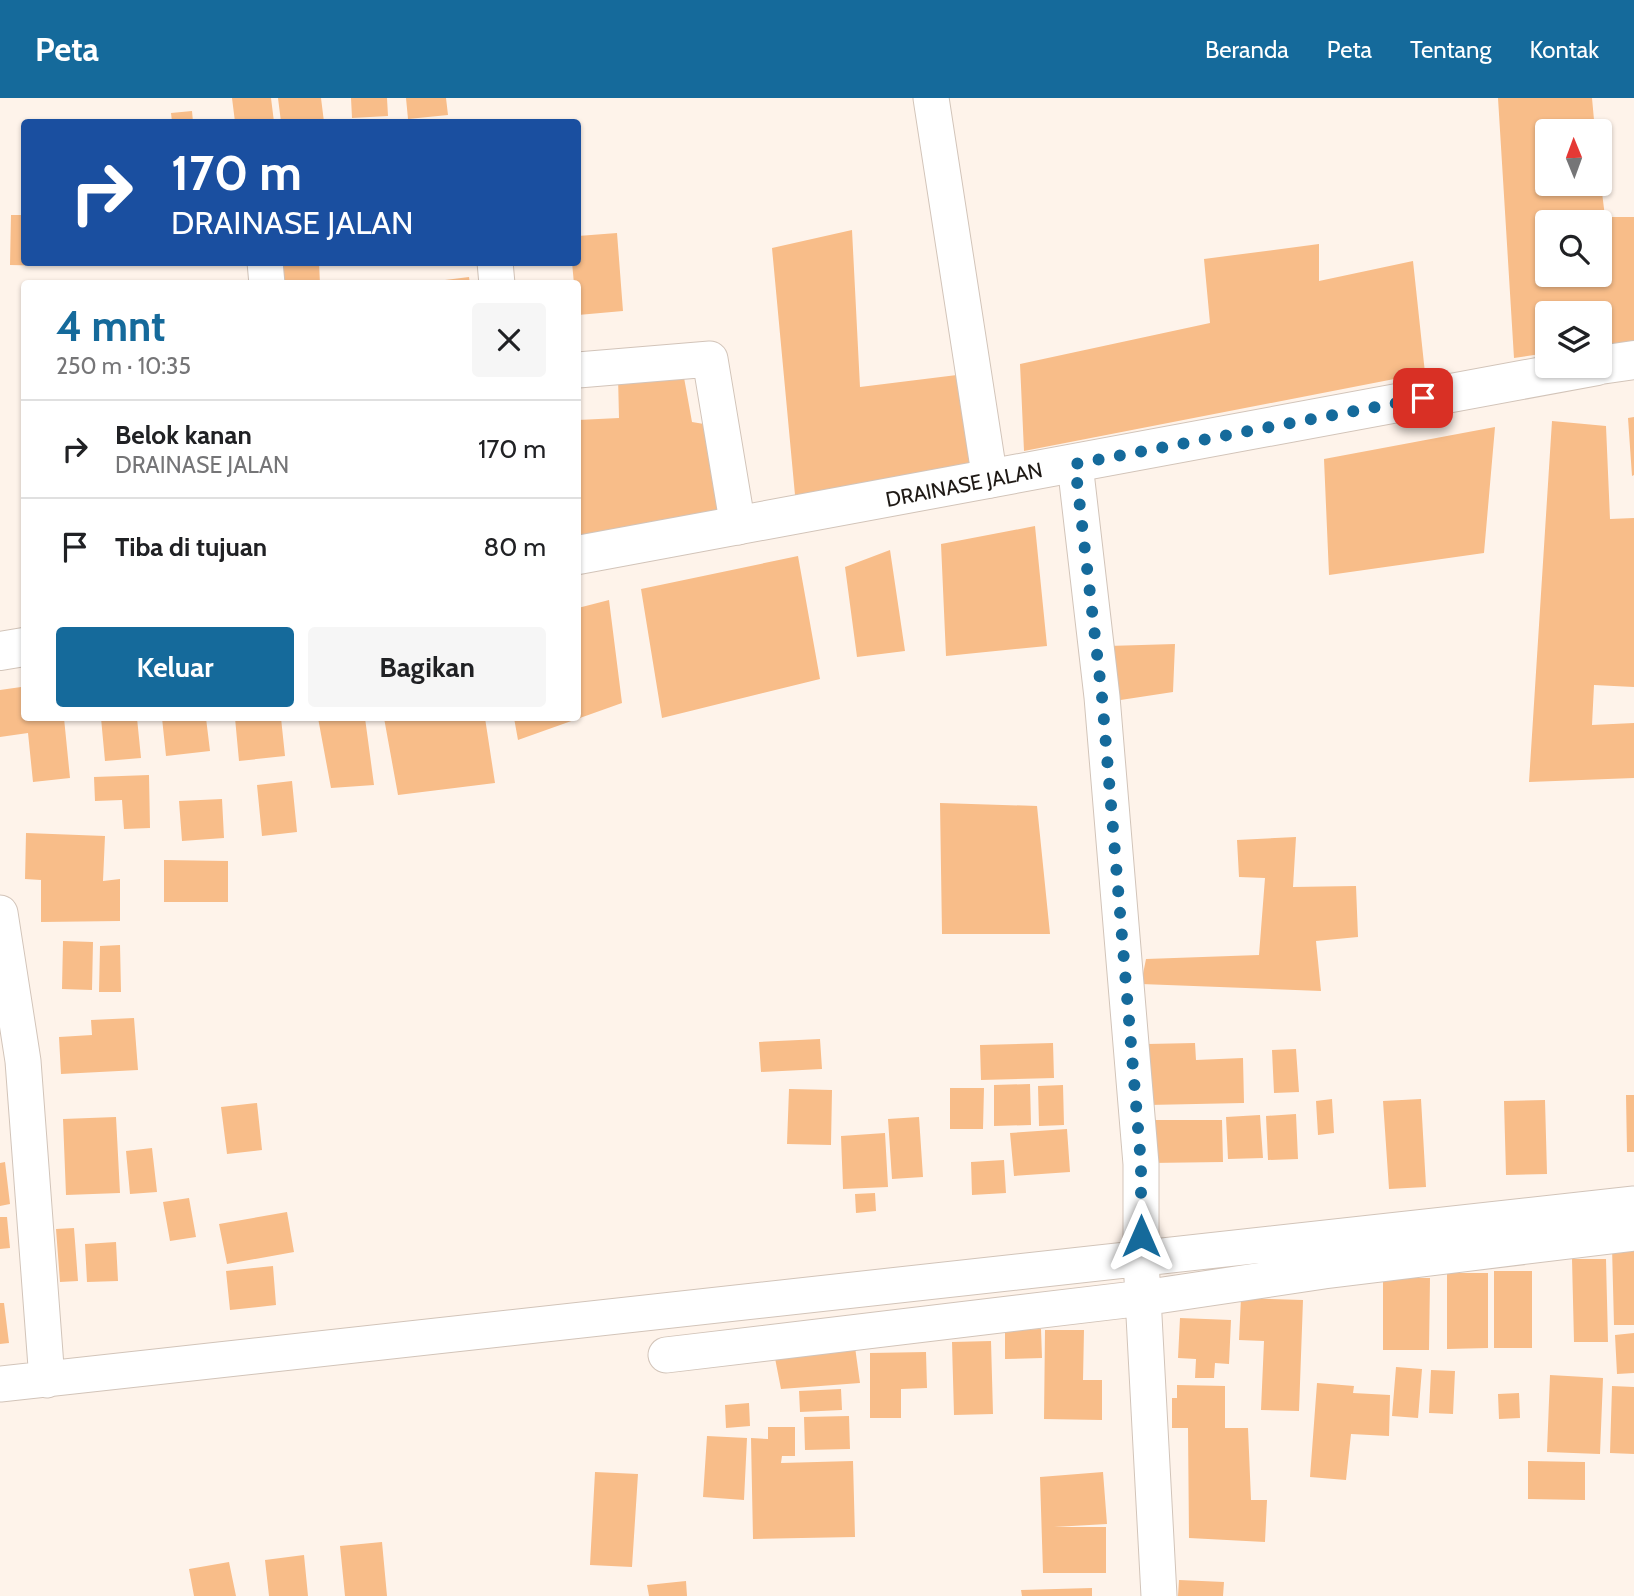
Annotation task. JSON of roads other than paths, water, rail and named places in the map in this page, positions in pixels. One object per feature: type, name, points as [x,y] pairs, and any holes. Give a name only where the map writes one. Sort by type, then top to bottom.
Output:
[{"type":"street","points":[[931,98],[990,480]]},
{"type":"street","points":[[581,370],[710,359],[738,527]]},
{"type":"street","name":"DRAINASE JALAN","points":[[1612,364],[1634,360]]},
{"type":"street","name":"DRAINASE JALAN","points":[[581,554],[1535,378]]},
{"type":"street","points":[[1075,464],[1102,697],[1141,1164],[1141,1260],[1159,1596]]},
{"type":"street","points":[[0,651],[21,648]]},
{"type":"street","points":[[0,913],[23,1060],[47,1380]]},
{"type":"street","points":[[0,1384],[1634,1204]]},
{"type":"street","points":[[666,1355],[1143,1298],[1324,1271],[1634,1233]]}]
